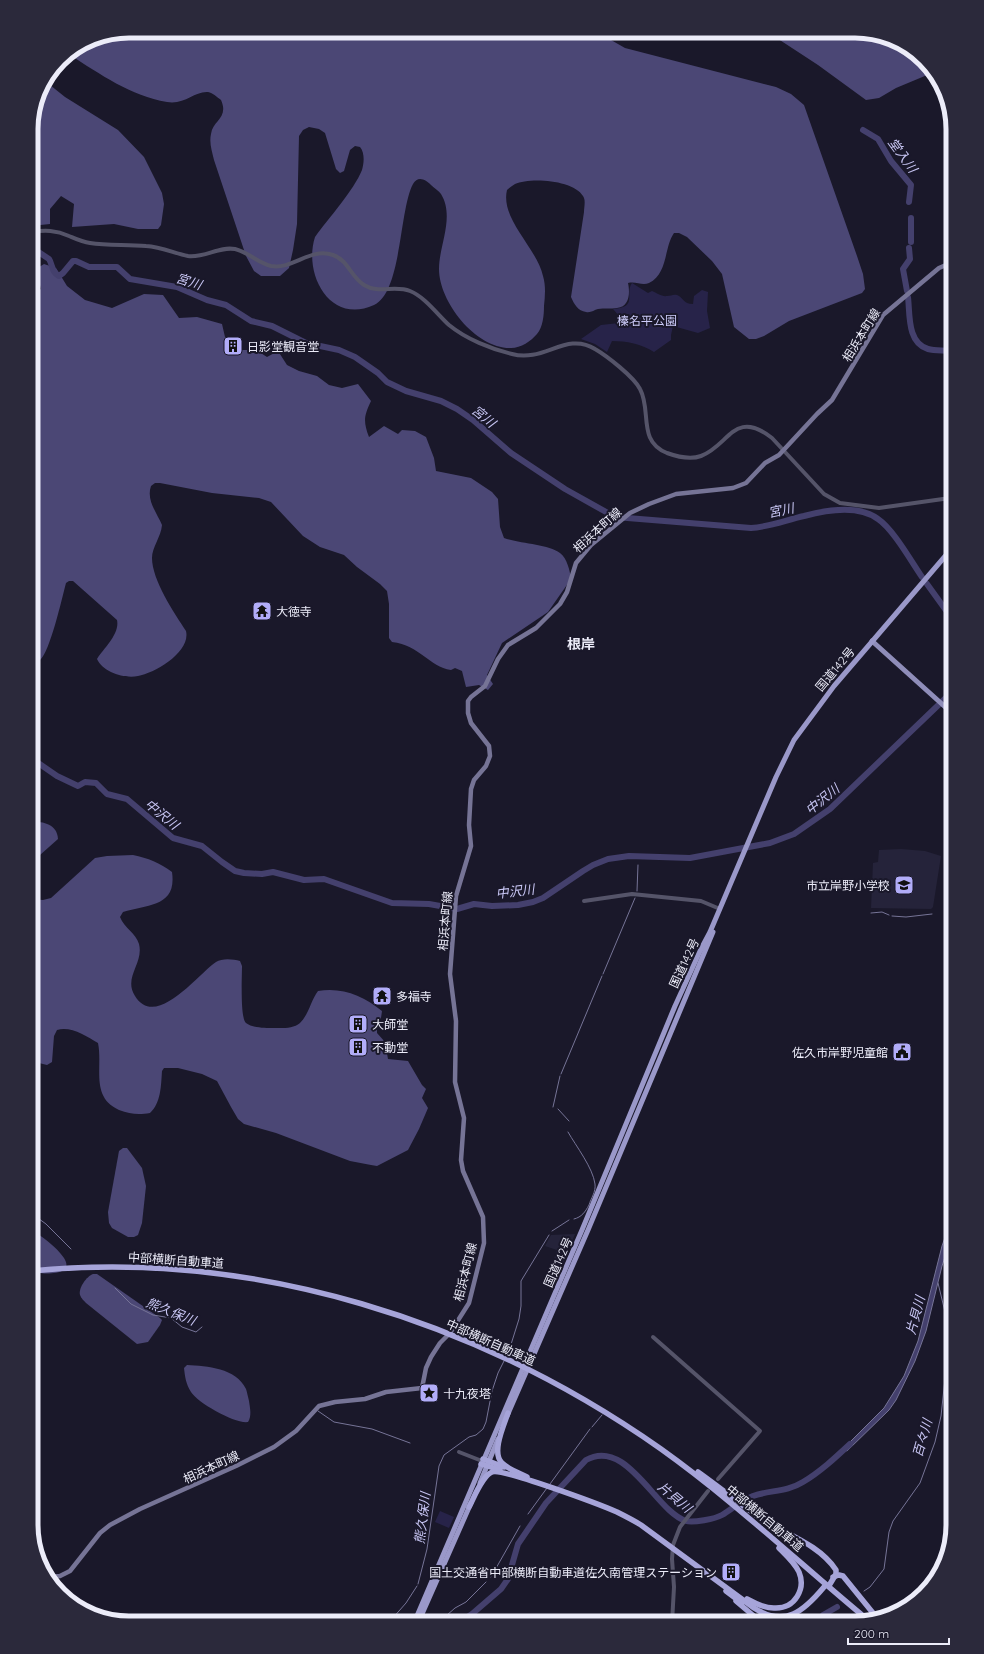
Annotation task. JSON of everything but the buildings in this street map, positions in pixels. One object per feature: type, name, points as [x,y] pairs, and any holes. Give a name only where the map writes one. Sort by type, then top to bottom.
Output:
[{"type":"highway","name":"国道142号","points":[[417,1616],[485,1462],[675,1006],[720,909],[744,851],[794,740],[830,691],[946,555]]},
{"type":"highway","name":"国道142号","points":[[421,1616],[469,1507],[485,1462],[588,1230],[706,950],[719,917],[720,909]]},
{"type":"highway","name":"中部横断自動車道","points":[[38,1271],[104,1267],[156,1268],[253,1278],[351,1300],[392,1313],[473,1344],[535,1374],[587,1402],[664,1451],[862,1615]]},
{"type":"highway","points":[[508,1413],[498,1448],[498,1457],[502,1463],[517,1474]]},
{"type":"highway","points":[[664,1451],[732,1496],[752,1512],[811,1547],[833,1567],[836,1572],[835,1576],[829,1583]]},
{"type":"highway","points":[[485,1462],[627,1517],[641,1525],[758,1614],[763,1616]]},
{"type":"highway","points":[[469,1507],[484,1479],[490,1474],[498,1472],[517,1474]]},
{"type":"highway","points":[[728,1590],[756,1604],[777,1608],[785,1607],[794,1601],[801,1587],[799,1572],[788,1557],[743,1515]]},
{"type":"highway","points":[[835,1576],[843,1576],[873,1614]]},
{"type":"highway","points":[[797,1616],[810,1607],[825,1588]]},
{"type":"highway","points":[[728,1590],[753,1616]]},
{"type":"main road","name":"相浜本町線","points":[[54,1577],[60,1576],[70,1571],[100,1532],[110,1525],[140,1509],[236,1466],[274,1447],[296,1431],[319,1406],[335,1402],[365,1399],[386,1392],[422,1388],[426,1368],[431,1357],[440,1343],[450,1333],[469,1303],[484,1243],[483,1217],[463,1171],[461,1160],[464,1118],[455,1082],[456,1021],[450,974],[454,909],[457,888],[470,849],[469,824],[471,789],[474,780],[486,766],[490,756],[488,746],[471,723],[468,713],[468,701],[471,696],[485,686],[498,658],[508,645],[536,628],[562,600],[569,587],[575,566],[580,557],[624,518],[639,508],[669,496],[740,486],[746,483],[765,463],[783,451],[832,400],[883,315],[939,268],[946,265]]},
{"type":"main road","points":[[872,641],[946,707]]},
{"type":"street","points":[[38,232],[53,231],[89,243],[156,247],[191,256],[201,256],[223,249],[234,249],[266,264],[276,266],[285,265],[313,253],[333,255],[344,262],[359,281],[366,286],[378,289],[400,288],[412,292],[458,331],[506,353],[519,356],[532,356],[573,343],[582,343],[593,347],[627,374],[639,387],[644,399],[649,436],[653,443],[663,451],[681,457],[691,458],[701,456],[732,433],[742,428],[749,427],[763,432],[772,438],[824,494],[840,503],[879,508],[946,499]]},
{"type":"street","points":[[584,901],[632,894],[701,901],[720,909]]},
{"type":"street","points":[[653,1337],[760,1431],[718,1479]]},
{"type":"street","points":[[459,1452],[485,1462]]},
{"type":"street","points":[[672,1616],[674,1587],[672,1552],[675,1536],[708,1488]]},
{"type":"shaded area","points":[[123,38],[608,38],[625,48],[776,87],[791,94],[804,105],[863,274],[865,289],[862,293],[789,321],[764,336],[756,339],[749,339],[734,327],[722,274],[712,261],[687,237],[679,233],[674,233],[663,267],[655,279],[646,284],[628,283],[629,291],[627,302],[621,307],[598,309],[586,312],[577,307],[571,297],[584,212],[584,198],[571,186],[561,183],[551,181],[522,182],[515,184],[507,190],[506,201],[514,223],[534,255],[543,276],[545,291],[542,324],[535,337],[526,344],[515,348],[498,346],[485,341],[473,332],[462,321],[445,295],[439,269],[447,222],[447,212],[441,194],[427,181],[420,179],[415,181],[408,196],[395,268],[390,284],[383,297],[374,305],[358,309],[345,308],[333,302],[324,292],[317,280],[313,266],[312,251],[315,237],[347,195],[362,170],[364,158],[360,147],[355,146],[350,150],[344,171],[340,173],[336,169],[325,133],[319,129],[309,127],[303,130],[299,136],[297,224],[289,268],[280,276],[261,276],[254,271],[246,256],[214,160],[210,141],[212,129],[222,115],[223,106],[221,100],[208,92],[203,92],[179,102],[167,102],[154,99],[128,90],[74,57],[83,50],[94,45]]},
{"type":"shaded area","points":[[777,38],[861,38],[873,40],[895,47],[906,53],[928,75],[896,88],[879,98],[866,100],[818,65]]},
{"type":"shaded area","points":[[49,85],[65,97],[118,130],[144,157],[162,193],[164,204],[161,225],[158,229],[138,229],[114,224],[72,227],[74,204],[61,196],[50,209],[50,224],[38,225],[38,123],[41,105]]},
{"type":"shaded area","points":[[44,264],[56,268],[67,286],[85,300],[112,308],[144,294],[163,295],[179,318],[197,317],[222,324],[225,337],[241,350],[256,350],[267,357],[278,351],[287,365],[299,371],[317,376],[329,385],[342,388],[358,384],[371,401],[365,419],[369,437],[384,426],[398,434],[402,430],[415,431],[426,437],[434,458],[436,471],[471,478],[492,492],[498,499],[500,527],[504,538],[541,546],[560,553],[565,558],[568,565],[571,579],[548,612],[502,643],[487,675],[493,684],[488,690],[479,685],[466,687],[462,671],[455,668],[451,670],[443,668],[436,665],[410,647],[392,642],[389,638],[389,604],[387,591],[344,555],[320,547],[303,536],[271,502],[259,498],[212,493],[155,483],[151,486],[150,496],[162,525],[152,554],[153,567],[164,596],[186,631],[186,639],[183,646],[170,660],[153,671],[132,677],[114,674],[104,668],[97,659],[114,636],[117,620],[73,581],[69,581],[66,583],[48,647],[44,655],[38,661],[38,291],[41,289],[38,277],[38,268]]},
{"type":"shaded area","points":[[38,822],[45,823],[52,827],[57,834],[58,839],[38,857]]},
{"type":"shaded area","name":"市立岸野小学校","points":[[901,849],[925,851],[941,856],[933,907],[931,909],[871,908],[873,863],[878,862],[879,850]]},
{"type":"shaded area","points":[[133,855],[154,861],[172,872],[170,892],[165,898],[151,905],[123,912],[120,917],[139,944],[139,958],[131,983],[135,996],[144,1005],[154,1007],[165,1003],[177,996],[216,962],[228,959],[240,961],[242,966],[243,1013],[244,1020],[249,1025],[263,1028],[284,1028],[297,1025],[306,1015],[318,991],[327,990],[336,990],[360,997],[382,1011],[381,1018],[377,1024],[377,1033],[385,1042],[388,1059],[408,1061],[422,1085],[426,1089],[422,1098],[428,1108],[408,1150],[377,1166],[350,1161],[276,1133],[244,1124],[238,1119],[217,1081],[202,1074],[178,1068],[164,1068],[162,1071],[161,1088],[158,1099],[154,1109],[150,1113],[134,1114],[119,1110],[110,1104],[104,1097],[101,1089],[98,1043],[68,1029],[57,1030],[54,1036],[52,1062],[47,1065],[38,1063],[38,900],[51,898],[95,858]]},
{"type":"shaded area","points":[[123,1148],[127,1148],[142,1168],[146,1186],[142,1223],[138,1235],[134,1237],[128,1237],[112,1228],[109,1223],[108,1212],[119,1151]]},
{"type":"shaded area","points":[[38,1234],[49,1242],[61,1254],[66,1264],[65,1268],[61,1271],[55,1273],[38,1273]]},
{"type":"shaded area","points":[[575,1234],[561,1268],[552,1265],[557,1250],[545,1246],[551,1235]]},
{"type":"shaded area","points":[[946,1235],[946,1254],[926,1331],[915,1361],[896,1400],[889,1410],[847,1451],[843,1449],[884,1408],[904,1376],[918,1341]]},
{"type":"shaded area","points":[[93,1274],[97,1274],[162,1320],[148,1342],[137,1344],[86,1303],[80,1295],[80,1289],[88,1277]]},
{"type":"shaded area","points":[[187,1365],[212,1367],[228,1372],[241,1382],[246,1389],[249,1401],[250,1415],[248,1422],[235,1420],[217,1412],[195,1397],[189,1389],[186,1380],[184,1368]]},
{"type":"green space","name":"榛名平公園","points":[[632,283],[648,293],[652,291],[663,296],[677,295],[685,302],[690,304],[693,304],[694,296],[702,290],[708,292],[707,311],[710,328],[698,333],[673,326],[671,340],[654,352],[634,344],[612,341],[607,352],[595,344],[581,339],[601,325],[619,323],[621,318],[613,309],[626,306]]},
{"type":"green space","points":[[440,1511],[454,1517],[449,1528],[435,1522]]},
{"type":"waterway","name":"堂入川","points":[[863,130],[878,139],[891,161],[911,185],[909,202]]},
{"type":"waterway","name":"堂入川","points":[[911,218],[911,242]]},
{"type":"waterway","name":"堂入川","points":[[907,291],[903,269],[910,259],[909,248]]},
{"type":"waterway","name":"宮川","points":[[38,252],[49,259],[53,270],[59,276],[73,261],[89,267],[117,267],[130,279],[177,287],[207,300],[226,305],[251,321],[272,326],[306,343],[339,350],[355,357],[378,373],[387,382],[406,391],[441,401],[457,409],[473,420],[511,453],[565,489],[615,517],[751,528],[771,525],[832,510],[861,511],[878,519],[890,530],[922,577]]},
{"type":"waterway","name":"堂入川","points":[[908,297],[911,327],[916,341],[921,346],[928,349],[946,351]]},
{"type":"waterway","name":"宮川","points":[[927,584],[946,610]]},
{"type":"waterway","name":"中沢川","points":[[38,763],[57,776],[78,786],[85,782],[96,783],[107,794],[127,799],[173,838],[202,846],[235,871],[262,874],[273,872],[304,880],[324,879],[392,903],[429,904],[457,909],[474,904],[492,906],[518,905],[543,898],[583,871],[608,859],[629,856],[690,858],[770,843],[794,834],[830,809],[946,698]]},
{"type":"waterway","points":[[637,891],[638,865]]},
{"type":"waterway","points":[[603,974],[635,898]]},
{"type":"waterway","points":[[871,913],[882,912],[889,915]]},
{"type":"waterway","points":[[892,916],[906,917],[932,914]]},
{"type":"waterway","points":[[561,1074],[602,976]]},
{"type":"waterway","points":[[553,1107],[560,1076]]},
{"type":"waterway","points":[[558,1109],[569,1121]]},
{"type":"waterway","points":[[568,1132],[588,1164],[595,1184],[594,1192],[588,1208],[581,1216],[574,1219]]},
{"type":"waterway","name":"熊久保川","points":[[38,1218],[71,1249]]},
{"type":"waterway","points":[[552,1231],[569,1220]]},
{"type":"waterway","points":[[507,1357],[519,1319],[521,1306],[521,1281],[549,1235]]},
{"type":"waterway","name":"百々川","points":[[938,1283],[946,1316]]},
{"type":"waterway","name":"熊久保川","points":[[115,1288],[131,1304],[153,1315],[171,1318],[182,1327],[196,1332],[202,1327]]},
{"type":"waterway","name":"百々川","points":[[864,1591],[870,1587],[884,1569],[889,1532],[893,1521],[920,1483],[935,1442],[941,1416],[946,1358]]},
{"type":"waterway","name":"熊久保川","points":[[418,1584],[427,1549],[439,1466],[444,1455],[483,1429],[486,1422],[492,1391],[504,1361]]},
{"type":"waterway","name":"熊久保川","points":[[318,1411],[334,1422],[372,1429],[410,1443]]},
{"type":"waterway","points":[[592,1427],[602,1415]]},
{"type":"waterway","points":[[550,1484],[590,1429]]},
{"type":"waterway","name":"片貝川","points":[[469,1616],[501,1589],[508,1579],[518,1544],[546,1503],[586,1460],[601,1456],[615,1459],[628,1467],[640,1478],[675,1515],[686,1521],[694,1521],[719,1516],[753,1496],[791,1488],[809,1478],[833,1460],[850,1444]]},
{"type":"waterway","points":[[528,1514],[547,1488]]},
{"type":"waterway","points":[[491,1577],[520,1526]]},
{"type":"waterway","points":[[446,1616],[455,1608],[466,1602],[486,1582]]},
{"type":"waterway","name":"熊久保川","points":[[395,1616],[406,1603],[417,1586]]},
{"type":"waterway","name":"百々川","points":[[822,1616],[837,1607]]},
{"type":"place","name":"日影堂観音堂","points":[[233,346]]},
{"type":"place","name":"大徳寺","points":[[262,611]]},
{"type":"place","name":"市立岸野小学校","points":[[904,885]]},
{"type":"place","name":"多福寺","points":[[382,996]]},
{"type":"place","name":"大師堂","points":[[358,1024]]},
{"type":"place","name":"不動堂","points":[[358,1047]]},
{"type":"place","name":"佐久市岸野児童館","points":[[902,1052]]},
{"type":"place","name":"十九夜塔","points":[[429,1393]]},
{"type":"place","name":"国土交通省中部横断自動車道佐久南管理ステーション","points":[[731,1572]]},
{"type":"district","name":"根岸","points":[[581,644]]}]
